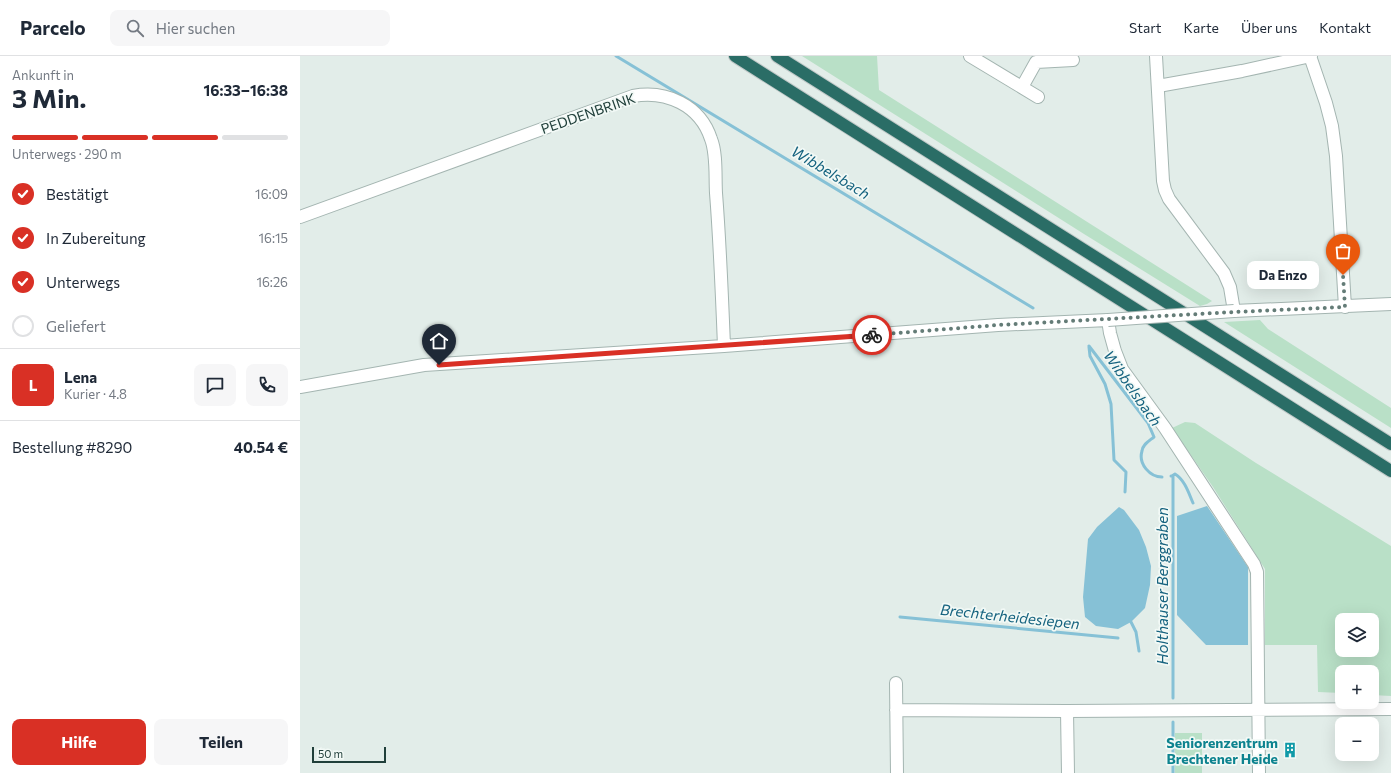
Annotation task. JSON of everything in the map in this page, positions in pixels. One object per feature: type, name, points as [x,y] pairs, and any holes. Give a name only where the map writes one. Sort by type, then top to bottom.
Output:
[{"type":"highway","points":[[735,56],[1391,471]]},
{"type":"highway","points":[[778,56],[1391,444]]},
{"type":"street","points":[[970,56],[1038,97]]},
{"type":"street","points":[[1156,56],[1163,181],[1165,190],[1169,199],[1224,273],[1237,310]]},
{"type":"street","points":[[1158,86],[1242,71],[1310,56],[1332,126],[1336,156],[1345,307]]},
{"type":"street","points":[[1022,87],[1036,62],[1073,60]]},
{"type":"street","name":"PEDDENBRINK","points":[[300,217],[633,96],[645,94],[673,99],[691,109],[705,126],[713,148],[717,197],[724,346]]},
{"type":"street","points":[[300,387],[424,366],[724,346],[998,325],[1108,320],[1237,310],[1345,307],[1391,304]]},
{"type":"street","points":[[1108,320],[1115,351],[1122,369],[1165,428],[1254,564],[1257,572],[1259,773]]},
{"type":"street","points":[[896,683],[897,773]]},
{"type":"street","points":[[896,710],[1391,710]]},
{"type":"street","points":[[1067,711],[1068,773]]},
{"type":"green space","points":[[802,56],[877,56],[879,90],[1212,301],[1200,306]]},
{"type":"green space","points":[[1260,320],[1268,329],[1391,408],[1391,428],[1224,322]]},
{"type":"green space","points":[[1185,422],[1195,423],[1256,463],[1391,546],[1391,696],[1379,695],[1379,665],[1335,665],[1335,693],[1318,692],[1317,645],[1265,645],[1265,569],[1213,487],[1172,428]]},
{"type":"green space","points":[[1175,733],[1202,733],[1202,773],[1175,773]]},
{"type":"water","points":[[1207,506],[1248,567],[1248,645],[1206,645],[1177,615],[1177,516]]},
{"type":"water","points":[[1119,507],[1124,510],[1139,530],[1146,547],[1151,566],[1150,585],[1145,608],[1131,622],[1118,629],[1096,626],[1085,617],[1083,597],[1088,539],[1097,527]]},
{"type":"waterway","name":"Wibbelsbach","points":[[616,56],[1033,308]]},
{"type":"waterway","name":"Wibbelsbach","points":[[1089,346],[1148,423],[1154,437],[1144,446],[1141,456],[1143,465],[1153,475],[1162,477]]},
{"type":"waterway","points":[[1089,347],[1090,356],[1105,384],[1111,404],[1114,460],[1126,472],[1125,492]]},
{"type":"waterway","points":[[1172,476],[1175,474],[1181,480],[1193,503]]},
{"type":"waterway","name":"Holthauser Berggraben","points":[[1171,476],[1173,476],[1173,698]]},
{"type":"waterway","name":"Brechterheidesiepen","points":[[900,617],[1118,638]]},
{"type":"waterway","name":"Brechterheidesiepen","points":[[1131,622],[1136,632],[1139,651]]},
{"type":"waterway","name":"Holthauser Berggraben","points":[[1173,722],[1173,773]]},
{"type":"way so far","points":[[872,335],[939,331],[998,325],[1345,307],[1343,275]]},
{"type":"place","name":"Da Enzo","points":[[1343,275]]},
{"type":"place","name":"Seniorenzentrum Brechtener Heide","points":[[1290,750]]},
{"type":"route","points":[[439,365],[872,335]]}]
